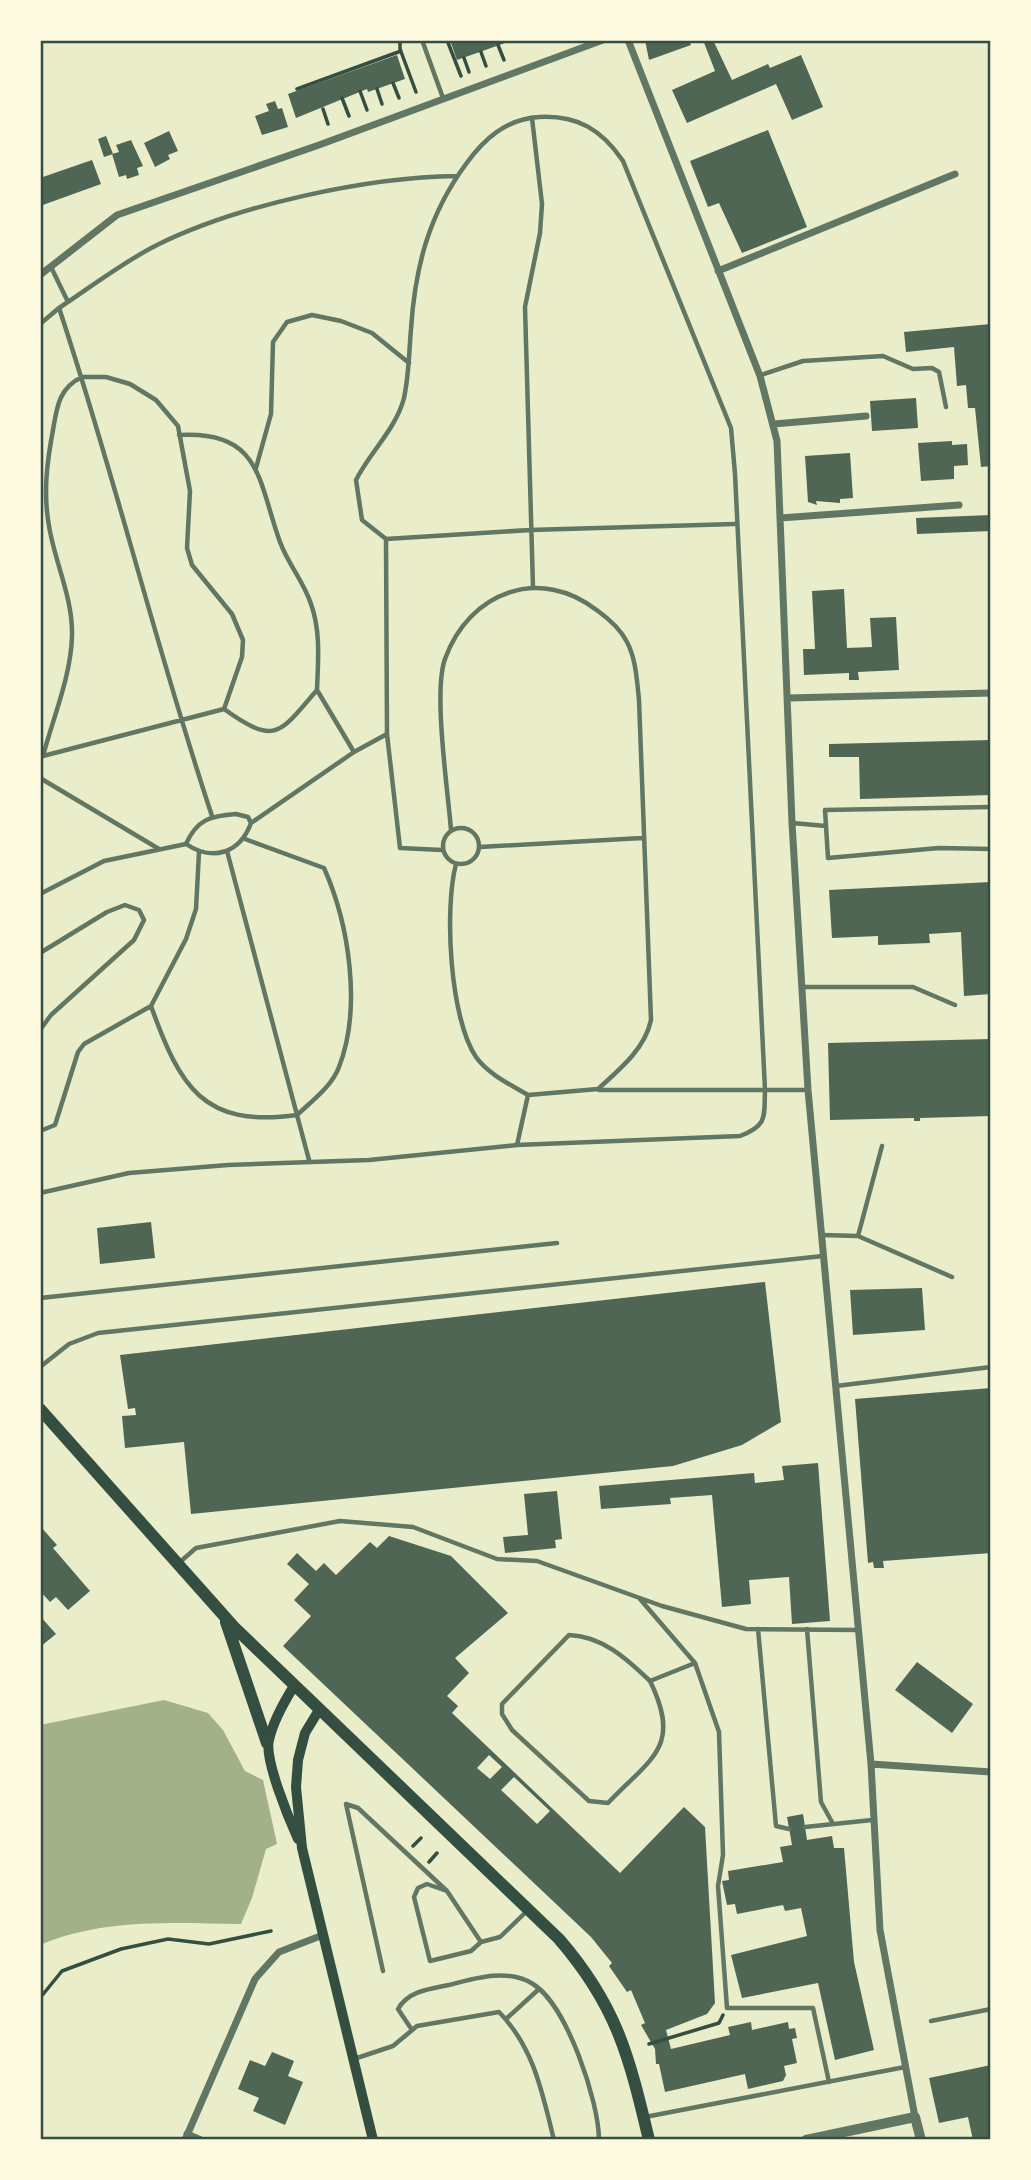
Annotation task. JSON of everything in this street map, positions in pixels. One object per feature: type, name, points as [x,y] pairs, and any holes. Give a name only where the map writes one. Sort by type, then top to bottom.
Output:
[{"type":"main road","points":[[40,1409],[225,1618],[559,1939],[596,1984],[625,2048],[649,2140]]},
{"type":"main road","points":[[225,1618],[267,1743],[284,1808],[302,1848]]},
{"type":"main road","points":[[267,1743],[281,1708],[294,1686]]},
{"type":"main road","points":[[319,1710],[305,1733],[298,1760],[296,1787],[302,1848],[373,2140]]},
{"type":"street","points":[[40,275],[117,215],[443,98],[579,43],[603,40]]},
{"type":"street","points":[[628,40],[760,376],[774,424],[792,823],[808,1090],[871,1764],[880,1930],[921,2140]]},
{"type":"street","points":[[718,271],[956,174]]},
{"type":"street","points":[[774,424],[866,416]]},
{"type":"street","points":[[780,519],[959,505]]},
{"type":"street","points":[[788,698],[991,693]]},
{"type":"street","points":[[871,1764],[991,1772]]},
{"type":"street","points":[[201,2140],[186,2137],[255,1979],[279,1952],[323,1935]]},
{"type":"street","points":[[806,2140],[915,2117]]},
{"type":"lane","points":[[422,40],[443,98]]},
{"type":"lane","points":[[532,118],[542,204],[540,233],[525,307],[533,587]]},
{"type":"lane","points":[[40,1193],[129,1173],[309,1160],[369,1160],[517,1145],[728,1136],[759,1128],[765,1090],[736,524],[730,428],[623,161],[609,141],[590,126],[569,119],[532,118],[512,121],[474,153],[457,176],[429,227],[420,258],[409,363],[397,417],[356,480],[362,520],[386,538],[530,530],[736,524]]},
{"type":"lane","points":[[40,324],[68,302],[157,246],[261,208],[343,190],[426,177],[457,176]]},
{"type":"lane","points":[[51,267],[68,302]]},
{"type":"lane","points":[[59,308],[82,377],[180,721],[212,816]]},
{"type":"lane","points":[[256,469],[271,414],[273,342],[287,322],[312,315],[341,321],[372,333],[409,363]]},
{"type":"lane","points":[[760,376],[803,361],[883,356],[913,369],[932,368],[939,372],[946,407]]},
{"type":"lane","points":[[42,757],[67,669],[72,638],[69,599],[49,527],[46,467],[63,391],[68,383],[82,377],[106,377],[130,384],[163,408],[178,426],[190,492],[187,548],[192,565],[232,614],[243,640],[242,657],[224,709]]},
{"type":"lane","points":[[179,435],[219,436],[237,446],[256,469],[267,491],[280,542],[312,605],[319,645],[317,690],[354,752]]},
{"type":"lane","points":[[386,538],[387,734],[400,848],[442,850]]},
{"type":"lane","points":[[451,830],[440,681],[443,663],[454,635],[467,619],[486,603],[509,592],[533,587],[554,589],[585,601],[610,620],[627,642],[639,700],[642,838],[651,1020],[639,1047],[598,1090]]},
{"type":"lane","points":[[42,757],[224,709],[264,733],[277,731],[317,690]]},
{"type":"lane","points":[[40,894],[104,861],[186,844],[199,852],[227,851],[245,839],[251,823],[354,752],[387,734]]},
{"type":"lane","points":[[40,778],[159,849]]},
{"type":"lane","points":[[991,807],[825,810],[828,858],[939,848],[991,849]]},
{"type":"lane","points":[[186,844],[199,823],[212,816],[236,814],[248,817],[251,823]]},
{"type":"lane","points":[[792,823],[826,827]]},
{"type":"lane","points":[[467,828],[478,839],[480,847],[476,857],[467,864],[456,864],[447,859],[442,850],[443,838],[451,830],[467,828]]},
{"type":"lane","points":[[480,847],[642,838]]},
{"type":"lane","points":[[151,1006],[179,1073],[198,1095],[237,1116],[259,1119],[297,1115],[323,1091],[339,1069],[347,1040],[350,994],[345,929],[337,896],[324,868],[245,839]]},
{"type":"lane","points":[[227,851],[309,1160]]},
{"type":"lane","points":[[40,1131],[55,1125],[78,1052],[84,1044],[151,1006],[186,939],[196,909],[199,852]]},
{"type":"lane","points":[[456,864],[451,884],[454,968],[457,1014],[464,1037],[478,1061],[528,1095],[598,1090],[808,1090]]},
{"type":"lane","points":[[40,953],[107,912],[125,905],[139,910],[144,920],[134,940],[51,1015],[40,1030]]},
{"type":"lane","points":[[802,987],[913,987],[955,1005]]},
{"type":"lane","points":[[517,1145],[528,1095]]},
{"type":"lane","points":[[858,1236],[882,1146]]},
{"type":"lane","points":[[822,1236],[858,1236],[952,1278]]},
{"type":"lane","points":[[40,1298],[557,1243]]},
{"type":"lane","points":[[40,1367],[69,1343],[98,1333],[824,1256]]},
{"type":"lane","points":[[836,1387],[991,1367]]},
{"type":"lane","points":[[177,1564],[196,1548],[340,1521],[413,1527],[497,1559],[537,1561],[640,1598],[746,1629],[858,1630]]},
{"type":"lane","points":[[640,1598],[695,1663],[719,1732],[723,1855],[718,1886],[727,2008],[813,2008],[830,2082]]},
{"type":"lane","points":[[758,1629],[776,1826],[789,1829]]},
{"type":"lane","points":[[807,1629],[821,1802],[832,1822]]},
{"type":"lane","points":[[569,1635],[583,1635],[622,1654],[650,1681],[663,1707],[665,1736],[657,1752],[608,1803],[589,1801],[512,1730],[502,1714],[502,1704],[569,1635]]},
{"type":"lane","points":[[650,1681],[695,1663]]},
{"type":"lane","points":[[383,1971],[346,1804],[358,1808],[447,1891],[481,1942]]},
{"type":"lane","points":[[805,1827],[832,1822],[872,1820]]},
{"type":"lane","points":[[447,1891],[427,1884],[418,1888],[414,1897],[430,1961],[471,1951],[481,1942],[500,1937],[528,1910]]},
{"type":"lane","points":[[412,2030],[398,2009],[404,1998],[418,1992],[487,1975],[514,1976],[533,1984],[564,2023],[579,2054],[599,2140]]},
{"type":"lane","points":[[506,2019],[539,1990]]},
{"type":"lane","points":[[931,2021],[991,2009]]},
{"type":"lane","points":[[353,2059],[393,2046],[417,2026],[499,2012],[517,2030],[530,2053],[554,2140]]},
{"type":"lane","points":[[644,2118],[905,2067]]},
{"type":"path","points":[[400,40],[401,51],[416,92]]},
{"type":"path","points":[[447,40],[461,75]]},
{"type":"path","points":[[498,45],[504,60]]},
{"type":"path","points":[[297,89],[401,51]]},
{"type":"path","points":[[481,52],[486,66]]},
{"type":"path","points":[[464,58],[469,72]]},
{"type":"path","points":[[393,83],[399,98]]},
{"type":"path","points":[[377,89],[382,104]]},
{"type":"path","points":[[360,92],[367,110]]},
{"type":"path","points":[[342,98],[349,116]]},
{"type":"path","points":[[323,108],[328,124]]},
{"type":"path","points":[[40,1998],[62,1971],[121,1949],[168,1939],[209,1944],[271,1931]]},
{"type":"path","points":[[649,2044],[719,2023],[727,2008]]},
{"type":"shaded area","points":[[164,1700],[208,1713],[223,1730],[245,1771],[263,1780],[277,1844],[266,1849],[252,1898],[241,1924],[165,1923],[114,1926],[64,1936],[40,1945],[40,1725]]},
{"type":"building","points":[[450,40],[511,40],[511,41],[457,60]]},
{"type":"building","points":[[645,40],[689,40],[691,45],[649,60]]},
{"type":"building","points":[[703,40],[713,40],[732,80],[768,64],[770,68],[801,55],[823,107],[792,120],[776,84],[687,123],[672,90],[715,71]]},
{"type":"building","points":[[397,55],[405,79],[368,92],[367,89],[296,118],[288,94]]},
{"type":"building","points":[[275,101],[278,109],[282,108],[288,127],[262,135],[255,116],[269,111],[266,104]]},
{"type":"building","points":[[768,130],[807,227],[742,253],[719,203],[708,207],[690,161]]},
{"type":"building","points":[[169,131],[178,151],[168,155],[170,159],[155,167],[144,143]]},
{"type":"building","points":[[106,136],[113,154],[104,157],[98,139]]},
{"type":"building","points":[[131,140],[143,166],[137,168],[139,175],[127,179],[126,175],[119,177],[112,154],[119,152],[116,145]]},
{"type":"building","points":[[92,160],[101,184],[40,206],[40,178]]},
{"type":"building","points":[[991,324],[991,466],[981,467],[975,408],[968,408],[966,385],[957,386],[954,347],[906,352],[904,332]]},
{"type":"building","points":[[916,398],[918,428],[872,431],[870,401]]},
{"type":"building","points":[[952,441],[952,445],[967,444],[968,465],[954,466],[954,479],[921,481],[918,443]]},
{"type":"building","points":[[850,453],[853,498],[840,499],[840,503],[816,501],[817,505],[808,502],[805,456]]},
{"type":"building","points":[[991,515],[991,531],[917,534],[916,518]]},
{"type":"building","points":[[844,589],[847,648],[872,647],[870,618],[896,617],[899,670],[858,672],[859,680],[849,680],[849,673],[804,675],[803,649],[815,649],[812,591]]},
{"type":"building","points":[[991,740],[991,795],[860,799],[859,757],[829,757],[829,744]]},
{"type":"building","points":[[991,882],[991,994],[964,996],[961,932],[929,934],[930,943],[878,945],[878,936],[832,938],[829,890]]},
{"type":"building","points":[[991,1039],[991,1116],[920,1118],[920,1121],[914,1121],[914,1118],[830,1120],[828,1043]]},
{"type":"building","points":[[151,1222],[155,1258],[100,1264],[97,1228]]},
{"type":"building","points":[[765,1282],[781,1422],[742,1445],[673,1466],[191,1514],[184,1442],[125,1448],[122,1416],[136,1415],[135,1408],[128,1409],[120,1355]]},
{"type":"building","points":[[922,1288],[925,1330],[853,1335],[850,1290]]},
{"type":"building","points":[[991,1388],[991,1553],[883,1561],[884,1568],[874,1568],[873,1562],[868,1563],[855,1399]]},
{"type":"building","points":[[818,1463],[830,1621],[792,1624],[789,1577],[749,1580],[751,1604],[722,1607],[712,1495],[670,1498],[671,1504],[601,1509],[599,1486],[754,1473],[755,1483],[784,1480],[782,1466]]},
{"type":"building","points":[[557,1491],[562,1539],[555,1540],[556,1548],[505,1553],[503,1537],[528,1535],[524,1494]]},
{"type":"building","points":[[40,1526],[57,1545],[53,1548],[90,1591],[68,1610],[56,1597],[50,1602],[40,1591]]},
{"type":"building","points":[[389,1536],[451,1556],[508,1613],[455,1658],[469,1673],[447,1696],[458,1706],[452,1713],[620,1873],[684,1807],[705,1827],[715,2003],[707,2014],[666,2030],[671,2049],[730,2035],[728,2027],[751,2022],[752,2030],[788,2022],[789,2029],[795,2028],[797,2038],[792,2039],[797,2063],[784,2066],[786,2075],[783,2081],[748,2089],[745,2074],[665,2092],[659,2064],[656,2064],[655,2049],[641,2025],[645,2023],[631,1990],[627,1992],[609,1966],[612,1963],[591,1937],[283,1646],[311,1616],[294,1600],[309,1584],[287,1564],[297,1553],[316,1571],[324,1563],[336,1575],[370,1542],[377,1548]],"holes":[[[489,1755],[502,1767],[490,1779],[477,1768]],[[514,1777],[550,1811],[537,1824],[501,1790]]]},
{"type":"building","points":[[40,1616],[56,1634],[40,1647]]},
{"type":"building","points":[[917,1662],[973,1704],[952,1733],[895,1690]]},
{"type":"building","points":[[803,1814],[807,1840],[832,1836],[834,1848],[844,1848],[854,1962],[874,2050],[835,2060],[818,1983],[742,1998],[731,1955],[807,1936],[801,1908],[785,1911],[783,1905],[737,1914],[735,1904],[727,1905],[722,1881],[729,1880],[728,1871],[783,1862],[780,1847],[792,1845],[787,1817]]},
{"type":"building","points":[[272,2052],[294,2061],[288,2076],[303,2082],[285,2125],[253,2111],[259,2098],[238,2089],[250,2060],[265,2066]]},
{"type":"building","points":[[991,2065],[991,2140],[973,2140],[968,2117],[939,2123],[929,2078]]}]
